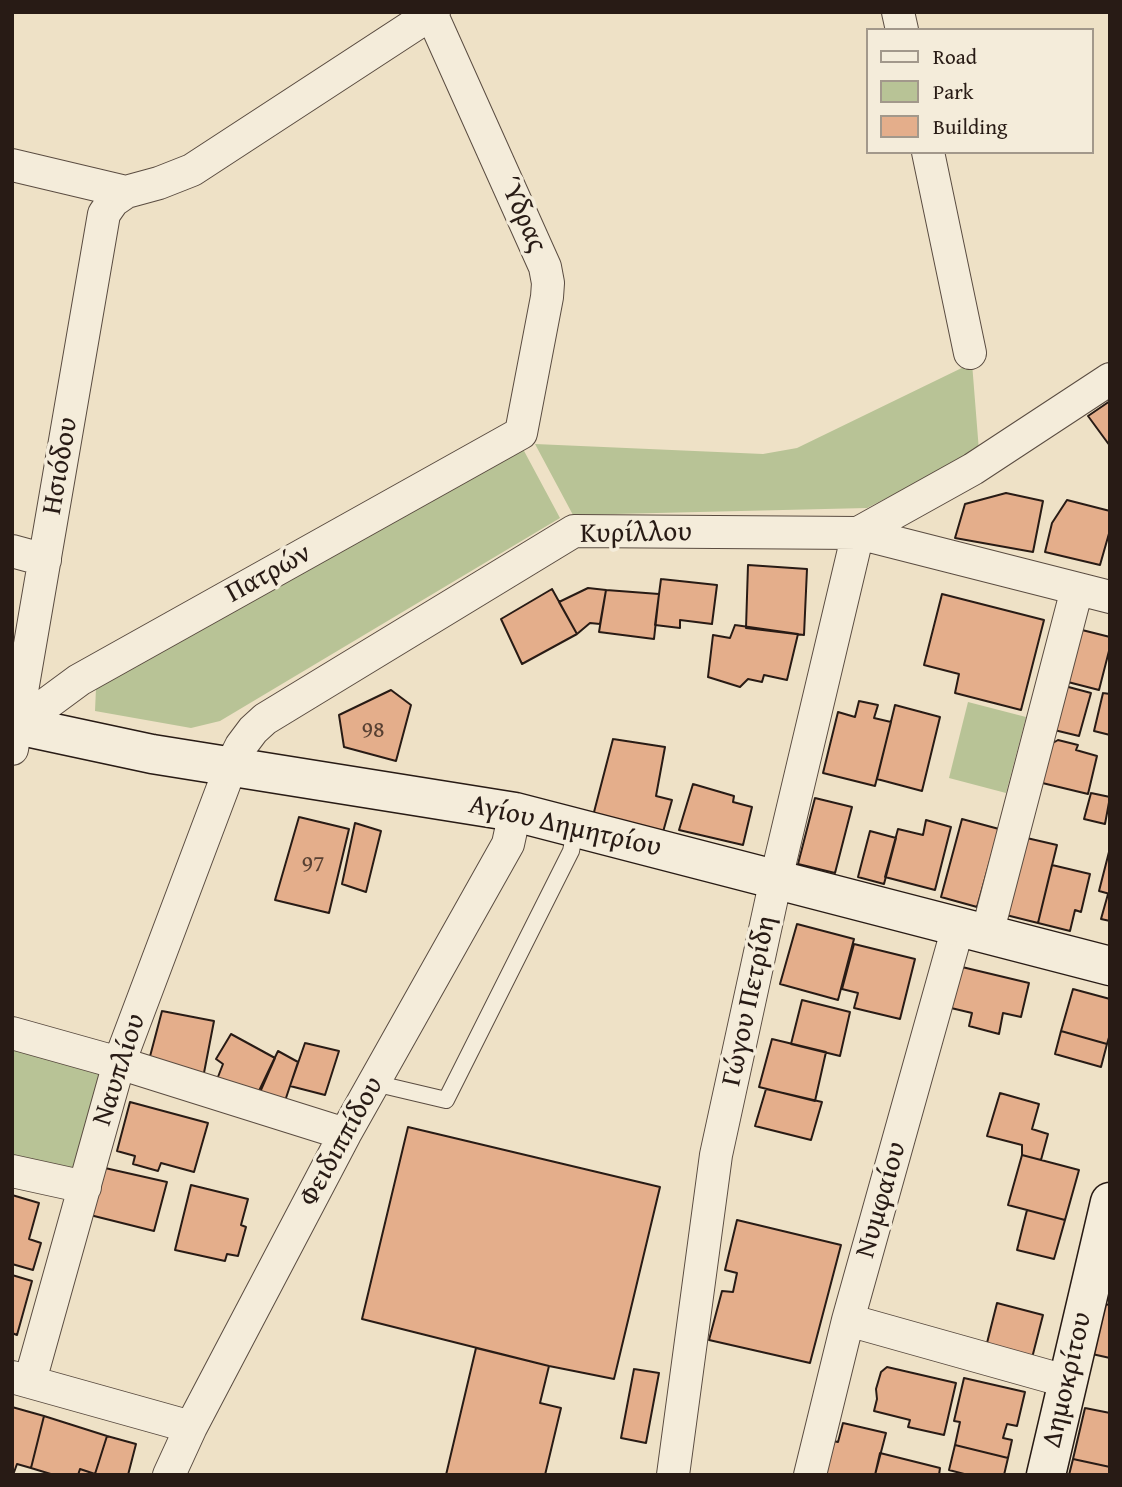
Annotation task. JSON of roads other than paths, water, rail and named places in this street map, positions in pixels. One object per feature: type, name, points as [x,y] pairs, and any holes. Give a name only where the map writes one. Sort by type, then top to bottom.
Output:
[{"type":"street","points":[[12,165],[126,192],[159,183],[192,170],[433,14]]},
{"type":"street","name":"Ύδρας","points":[[433,14],[545,267],[547,297],[523,428]]},
{"type":"street","points":[[928,154],[971,353]]},
{"type":"street","name":"Ησιόδου","points":[[14,733],[104,214],[113,201],[126,192]]},
{"type":"street","points":[[858,533],[973,469],[1110,379]]},
{"type":"street","name":"Πατρών","points":[[14,733],[79,680],[521,433],[523,428]]},
{"type":"street","name":"Κυρίλλου","points":[[231,766],[253,730],[265,719],[574,531],[858,533],[1110,597]]},
{"type":"street","name":"Γώγου Πετρίδη","points":[[673,1475],[716,1155],[776,879],[858,533]]},
{"type":"street","points":[[12,551],[46,560]]},
{"type":"street","name":"Νυμφαίου","points":[[810,1475],[848,1320],[973,930],[1077,589]]},
{"type":"street","name":"Αγίου Δημητρίου","points":[[14,733],[515,812],[1110,966]]},
{"type":"street","name":"Ναυπλίου","points":[[21,1379],[85,1187],[120,1063],[231,766]]},
{"type":"street","name":"Φειδιππίδου","points":[[169,1475],[191,1427],[345,1134],[508,844],[515,812]]},
{"type":"street","points":[[12,1032],[345,1134]]},
{"type":"street","points":[[12,1171],[85,1187]]},
{"type":"street","name":"Δημοκρίτου","points":[[1046,1475],[1110,1202]]},
{"type":"street","points":[[848,1320],[1069,1382]]},
{"type":"street","points":[[21,1379],[191,1427]]},
{"type":"lane","points":[[374,1083],[446,1100],[571,851],[576,827]]}]
